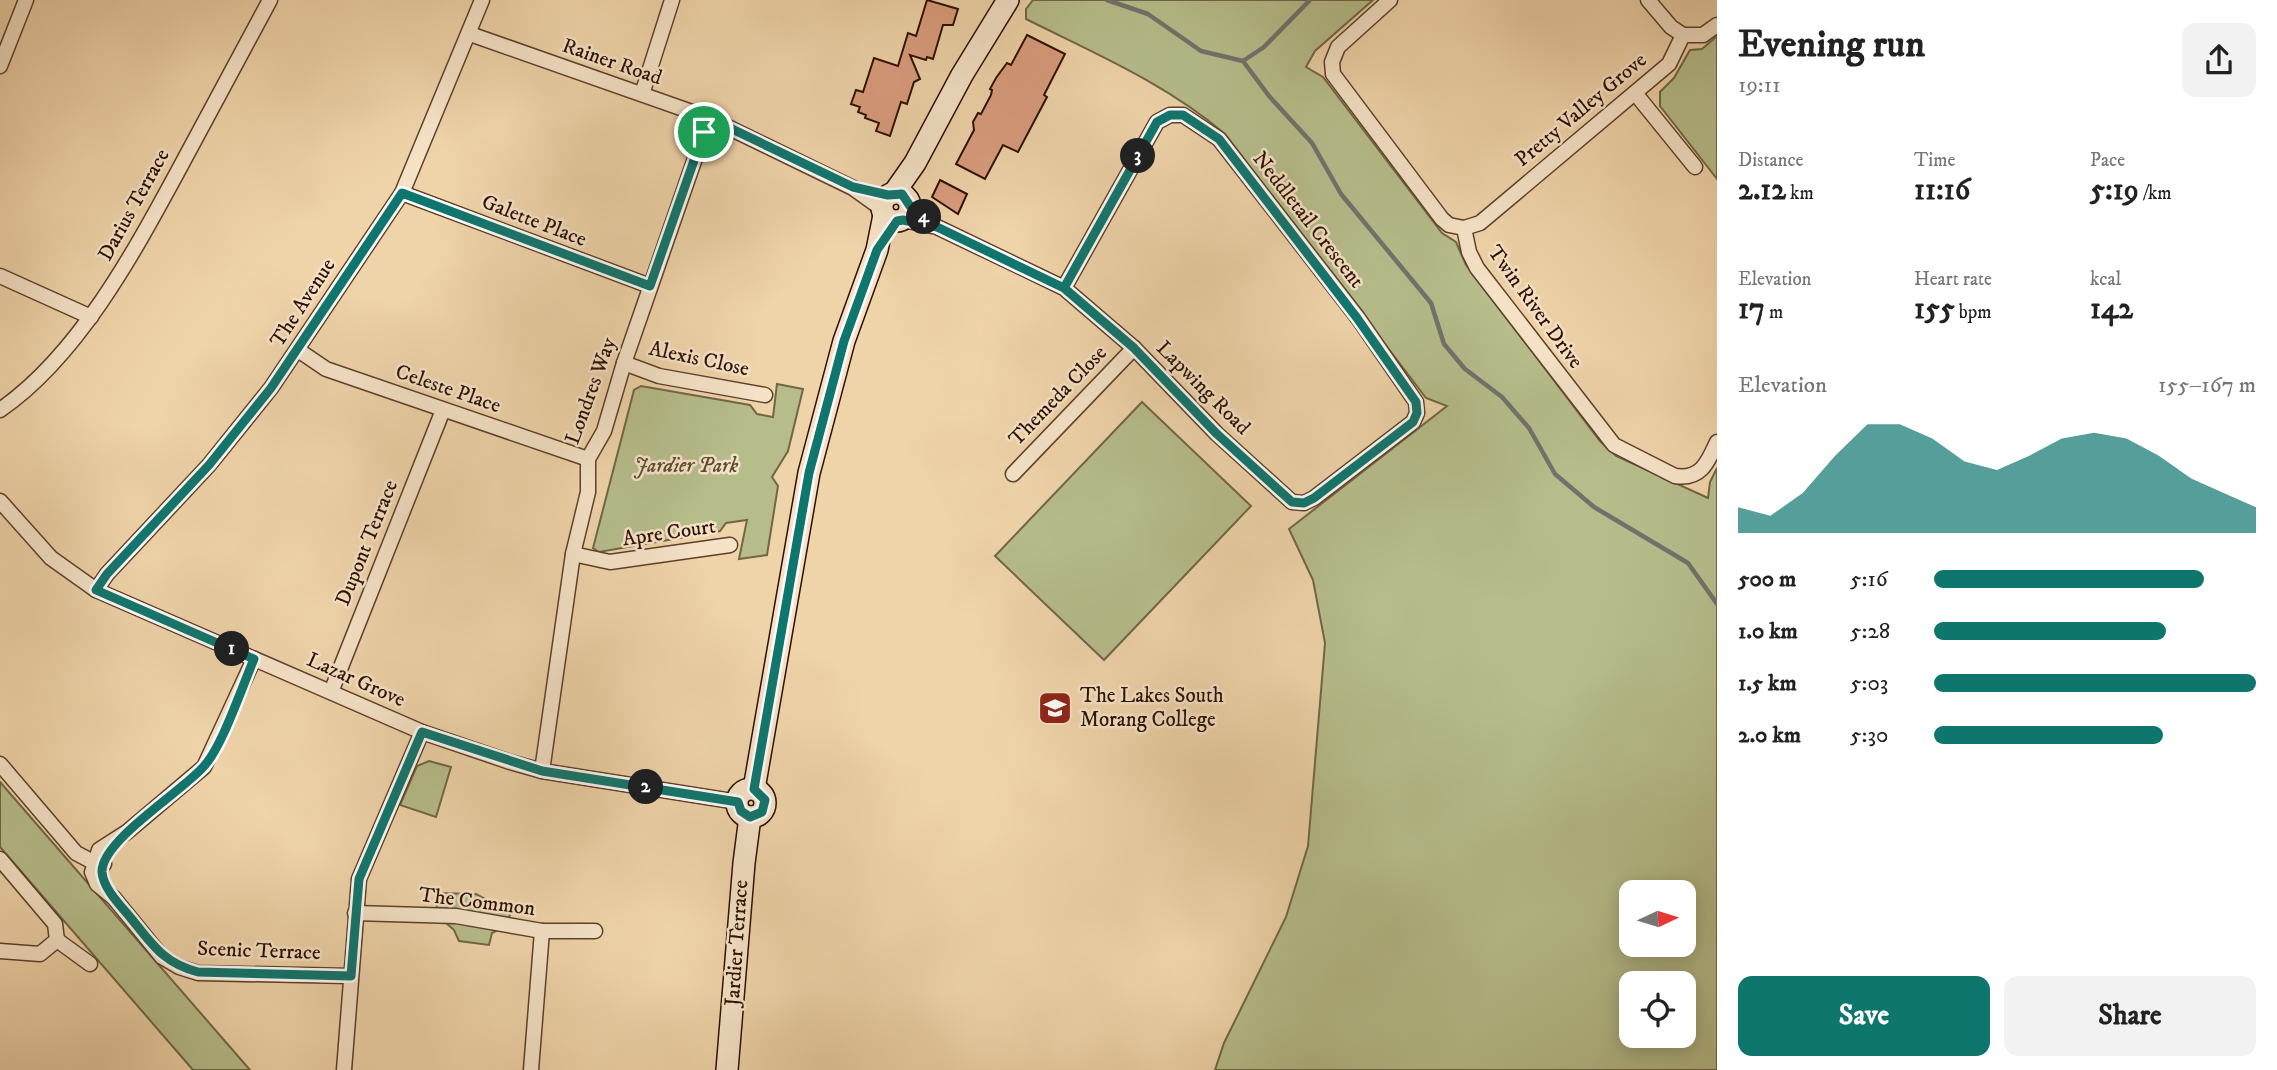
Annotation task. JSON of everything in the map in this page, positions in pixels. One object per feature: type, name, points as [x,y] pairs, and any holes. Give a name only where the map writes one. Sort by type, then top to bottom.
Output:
[{"type":"street","points":[[0,66],[26,0]]},
{"type":"street","name":"Darius Terrace","points":[[1,409],[46,369],[91,317],[139,243],[270,0]]},
{"type":"street","name":"The Avenue","points":[[96,590],[107,574],[209,465],[298,350],[402,193],[482,0]]},
{"type":"street","points":[[642,94],[672,0]]},
{"type":"street","name":"Jardier Terrace","points":[[727,1070],[747,802],[809,473],[844,341],[895,207],[962,75],[1008,0]]},
{"type":"street","points":[[1390,0],[1335,51],[1333,74],[1442,219],[1449,225],[1464,228]]},
{"type":"street","points":[[1648,0],[1671,27],[1683,36],[1703,35],[1717,25]]},
{"type":"street","name":"Rainer Road","points":[[470,34],[709,118],[895,207]]},
{"type":"street","name":"Pretty Valley Grove","points":[[1464,228],[1480,223],[1669,64],[1683,36]]},
{"type":"street","points":[[1635,93],[1695,167]]},
{"type":"street","name":"Neddletail Crescent","points":[[1064,288],[1157,122],[1170,115],[1183,115],[1219,139],[1357,318],[1416,402],[1417,413],[1413,422],[1314,498],[1304,503],[1292,502]]},
{"type":"street","name":"Londres Way","points":[[542,771],[573,554],[588,492],[589,459],[604,431],[624,363],[709,118]]},
{"type":"street","name":"Galette Place","points":[[402,193],[650,286]]},
{"type":"street","name":"Lapwing Road","points":[[895,207],[1064,288],[1134,348],[1217,434],[1292,502]]},
{"type":"street","name":"Twin River Drive","points":[[1464,228],[1466,245],[1477,268],[1614,445],[1675,476],[1686,477],[1703,469],[1717,442]]},
{"type":"street","points":[[0,276],[91,317]]},
{"type":"street","name":"Themeda Close","points":[[1013,474],[1134,348]]},
{"type":"street","name":"Celeste Place","points":[[298,350],[326,369],[589,459]]},
{"type":"street","name":"Alexis Close","points":[[624,363],[659,376],[765,395]]},
{"type":"street","name":"Dupont Terrace","points":[[331,692],[443,410]]},
{"type":"street","name":"Lazar Grove","points":[[0,501],[51,558],[96,590],[422,732],[542,771],[747,802]]},
{"type":"street","name":"Apre Court","points":[[573,554],[610,562],[730,545]]},
{"type":"street","points":[[0,764],[76,853],[99,863],[127,832],[204,767],[254,659]]},
{"type":"street","points":[[344,1070],[359,879],[422,732]]},
{"type":"street","points":[[0,859],[55,924],[52,946],[40,954],[0,951]]},
{"type":"street","name":"Scenic Terrace","points":[[99,863],[114,898],[162,957],[179,967],[198,972],[351,976]]},
{"type":"street","name":"The Common","points":[[355,913],[456,916],[542,931],[595,931]]},
{"type":"street","points":[[531,1070],[542,931]]},
{"type":"street","points":[[52,946],[90,964]]},
{"type":"green space","points":[[1033,0],[1373,0],[1315,51],[1306,67],[1323,77],[1442,233],[1456,242],[1466,265],[1600,441],[1616,456],[1708,498],[1710,482],[1717,468],[1717,1070],[1215,1070],[1224,1043],[1286,917],[1308,846],[1325,643],[1313,580],[1289,529],[1447,406],[1426,398],[1225,134],[1203,116],[1154,85],[1026,19],[1026,9]]},
{"type":"green space","points":[[1717,36],[1717,179],[1660,106],[1660,92],[1674,78],[1690,50],[1702,49]]},
{"type":"green space","name":"Jardier Park","points":[[777,384],[803,389],[788,451],[772,477],[778,486],[767,555],[739,559],[747,520],[726,523],[720,531],[599,552],[593,548],[634,390],[641,386],[750,405],[757,414],[773,417]]},
{"type":"green space","points":[[1142,402],[1251,506],[1104,660],[995,556]]},
{"type":"green space","points":[[429,761],[451,767],[436,817],[400,805],[417,766]]},
{"type":"green space","points":[[0,782],[250,1070],[193,1070],[0,847]]},
{"type":"green space","points":[[436,893],[476,894],[500,907],[512,909],[506,926],[492,933],[489,945],[459,941],[454,930],[437,915]]},
{"type":"building","points":[[927,0],[958,9],[953,25],[943,25],[933,59],[927,57],[926,60],[910,55],[920,79],[914,82],[907,104],[901,102],[890,136],[876,131],[879,123],[865,118],[866,115],[858,112],[860,107],[851,104],[856,90],[863,92],[874,58],[898,66],[908,33],[916,36]]},
{"type":"building","points":[[1027,35],[1065,54],[1044,95],[1047,97],[1018,152],[1003,145],[985,179],[956,164],[974,130],[973,122],[978,113],[981,114],[991,95],[990,89],[996,78],[1007,63],[1011,65]]},
{"type":"building","points":[[940,180],[967,194],[958,214],[932,197]]},
{"type":"waterway","points":[[1107,0],[1148,14],[1201,51],[1243,61],[1264,47],[1310,0]]},
{"type":"waterway","points":[[1243,61],[1269,96],[1312,143],[1341,194],[1431,303],[1444,344],[1465,369],[1502,397],[1529,428],[1555,474],[1594,507],[1688,563],[1717,604]]},
{"type":"place","name":"The Lakes South Morang College","points":[[1055,708]]},
{"type":"route","points":[[704,132],[650,286],[402,193],[298,350],[242,426],[169,511],[107,574],[96,590],[254,659],[204,767],[127,832],[104,864],[102,872],[114,898],[162,957],[179,967],[198,972],[351,976],[359,879],[422,732],[542,771],[738,802],[741,811],[750,817],[762,812],[765,800],[759,791],[754,789],[809,473],[844,341],[877,250],[897,221],[937,227],[1064,288],[1157,122],[1170,115],[1183,115],[1219,139],[1357,318],[1416,402],[1417,413],[1413,422],[1314,498],[1304,503],[1292,502],[1217,434],[1134,348],[1064,288],[1000,257],[937,227],[910,206],[902,194],[888,195],[853,187],[709,118],[704,132]]}]
